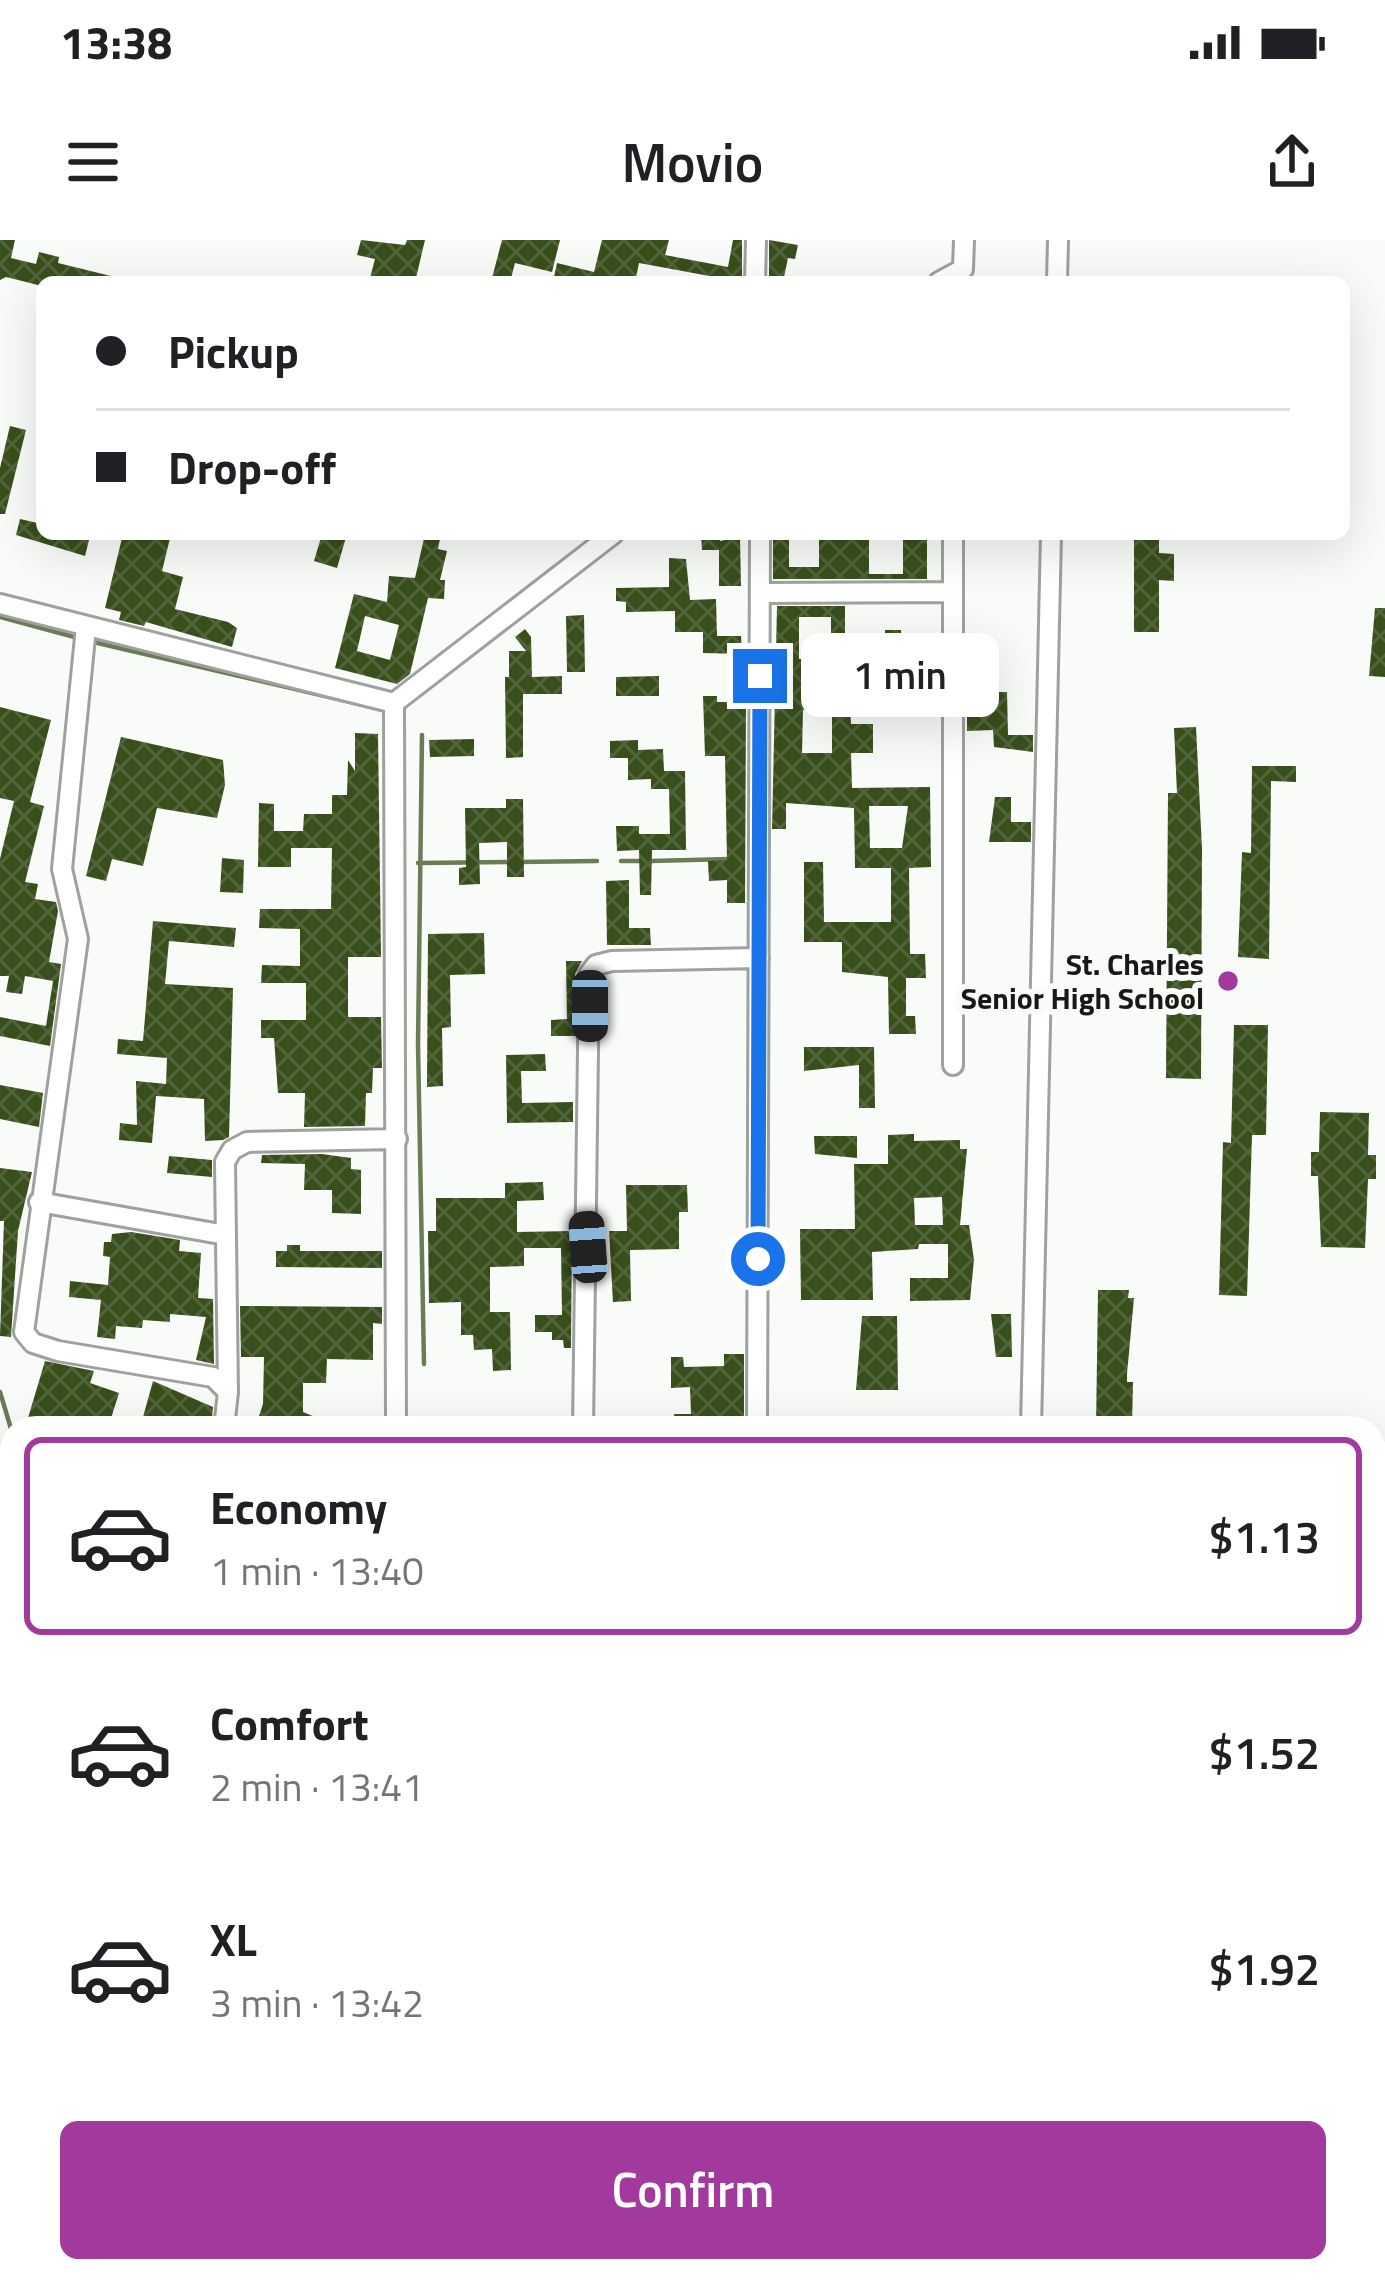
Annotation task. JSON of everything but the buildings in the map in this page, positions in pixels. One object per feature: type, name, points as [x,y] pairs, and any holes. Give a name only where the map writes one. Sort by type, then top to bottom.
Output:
[{"type":"street","points":[[755,276],[756,240]]},
{"type":"street","points":[[963,275],[964,240]]},
{"type":"street","points":[[1057,276],[1058,240]]},
{"type":"street","points":[[394,703],[605,540]]},
{"type":"street","points":[[758,1416],[760,540]]},
{"type":"street","points":[[953,540],[953,1065]]},
{"type":"street","points":[[1031,1416],[1051,540]]},
{"type":"street","points":[[761,593],[953,592]]},
{"type":"street","points":[[0,604],[394,703]]},
{"type":"street","points":[[86,626],[62,869],[78,939],[24,1332],[33,1343],[213,1377],[228,1392]]},
{"type":"street","points":[[394,703],[396,1416]]},
{"type":"street","points":[[583,1416],[589,974],[596,965],[612,961],[759,958]]},
{"type":"street","points":[[225,1416],[225,1162],[232,1150],[247,1142],[397,1139]]},
{"type":"street","points":[[39,1202],[226,1235]]},
{"type":"waterway","points":[[0,617],[78,638]]},
{"type":"waterway","points":[[89,641],[376,708]]},
{"type":"waterway","points":[[422,735],[418,1044],[424,1364]]},
{"type":"waterway","points":[[651,861],[730,859]]},
{"type":"waterway","points":[[519,862],[597,861]]},
{"type":"waterway","points":[[621,861],[640,861]]},
{"type":"waterway","points":[[418,863],[508,862]]},
{"type":"waterway","points":[[0,1392],[7,1416]]},
{"type":"place","name":"St. Charles Senior High School","points":[[1228,981]]},
{"type":"route","points":[[758,1259],[760,676]]}]
